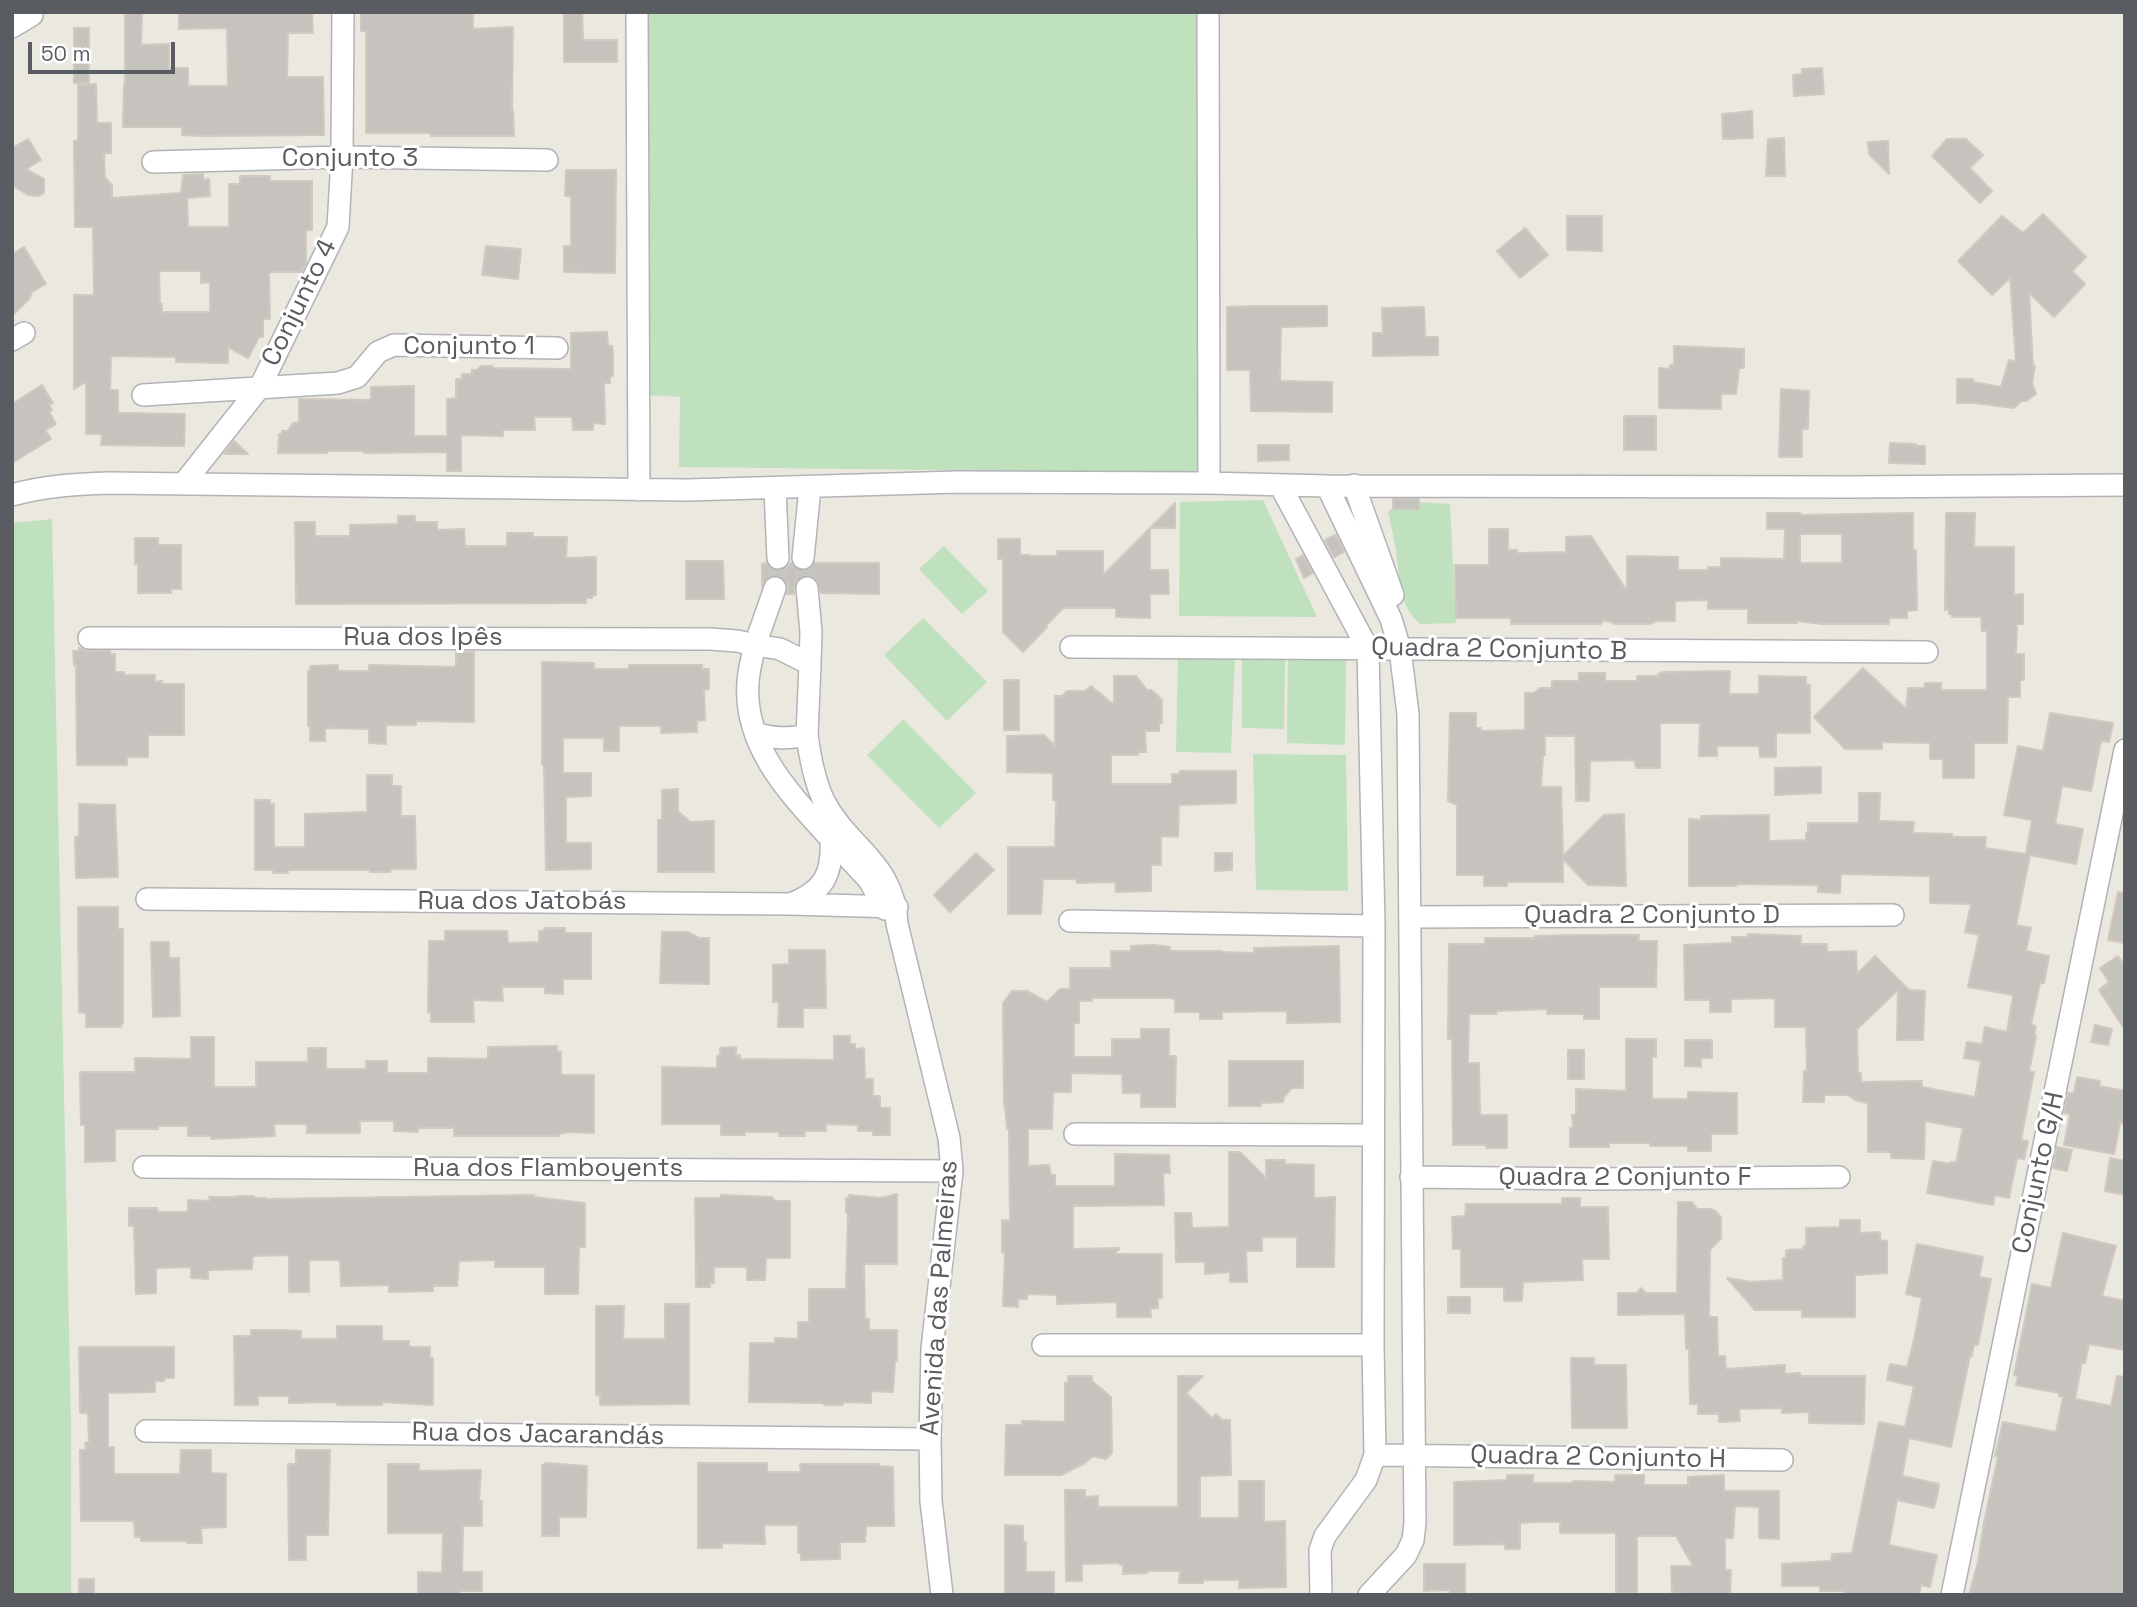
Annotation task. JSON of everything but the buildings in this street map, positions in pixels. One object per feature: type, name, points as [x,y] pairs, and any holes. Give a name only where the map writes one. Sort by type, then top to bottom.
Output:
[{"type":"street","name":"Conjunto 4","points":[[184,483],[260,387],[338,227],[342,157],[343,12]]},
{"type":"street","points":[[637,12],[639,490]]},
{"type":"street","points":[[1208,12],[1209,483]]},
{"type":"street","points":[[12,27],[32,15]]},
{"type":"street","name":"Conjunto 3","points":[[153,162],[342,157],[547,160]]},
{"type":"street","name":"Conjunto 1","points":[[143,395],[338,383],[357,377],[378,352],[394,345],[557,348]]},
{"type":"street","points":[[12,495],[67,484],[184,483],[639,490],[775,489],[957,482],[1328,486],[2125,485]]},
{"type":"street","points":[[1280,485],[1367,649],[1374,926],[1373,1345],[1376,1455],[1366,1480],[1325,1536],[1320,1550],[1321,1595]]},
{"type":"street","points":[[1354,485],[1396,604],[1402,649],[1408,714],[1411,917],[1415,1523],[1413,1540],[1406,1555],[1369,1595]]},
{"type":"street","points":[[1328,486],[1391,619],[1402,649]]},
{"type":"street","points":[[775,489],[778,554],[804,554],[810,488]]},
{"type":"street","name":"Avenida das Palmeiras","points":[[775,588],[755,645],[750,669],[748,697],[755,733],[766,760],[788,792],[890,906]]},
{"type":"street","name":"Avenida das Palmeiras","points":[[807,588],[811,632],[807,735],[810,764],[824,800],[844,830],[875,862],[887,880],[890,906],[937,1081],[949,1138],[952,1171],[932,1349],[930,1439],[932,1501],[942,1595]]},
{"type":"street","name":"Rua dos Ipês","points":[[89,638],[710,639],[737,640],[755,645]]},
{"type":"street","points":[[755,645],[780,649],[810,664]]},
{"type":"street","name":"Quadra 2 Conjunto B","points":[[1071,647],[1927,652]]},
{"type":"street","points":[[755,733],[790,739],[807,735]]},
{"type":"street","name":"Conjunto G/H","points":[[1952,1595],[2125,750]]},
{"type":"street","points":[[799,900],[821,884],[830,869],[831,839]]},
{"type":"street","name":"Rua dos Jatobás","points":[[147,899],[799,900],[890,906]]},
{"type":"street","name":"Quadra 2 Conjunto D","points":[[1411,917],[1894,915]]},
{"type":"street","points":[[1070,920],[1374,926]]},
{"type":"street","points":[[1374,1021],[1410,1023]]},
{"type":"street","points":[[1075,1134],[1373,1135]]},
{"type":"street","name":"Rua dos Flamboyents","points":[[144,1167],[952,1171]]},
{"type":"street","name":"Quadra 2 Conjunto F","points":[[1411,1177],[1839,1177]]},
{"type":"street","points":[[1374,1254],[1412,1253]]},
{"type":"street","points":[[1043,1345],[1373,1345]]},
{"type":"street","name":"Rua dos Jacarandás","points":[[145,1431],[930,1439]]},
{"type":"street","name":"Quadra 2 Conjunto H","points":[[1376,1455],[1782,1460]]},
{"type":"green space","points":[[647,12],[1202,12],[1207,473],[679,467],[680,397],[647,395]]},
{"type":"green space","points":[[1263,500],[1317,617],[1179,616],[1180,502]]},
{"type":"green space","points":[[1399,501],[1450,504],[1456,623],[1420,624],[1407,608],[1401,590],[1388,512]]},
{"type":"green space","points":[[52,519],[71,1426],[71,1595],[12,1595],[12,523]]},
{"type":"green space","points":[[944,546],[988,591],[962,614],[919,569]]},
{"type":"green space","points":[[923,618],[987,682],[947,721],[884,655]]},
{"type":"green space","points":[[1242,653],[1285,655],[1284,729],[1242,728]]},
{"type":"green space","points":[[1288,654],[1346,655],[1345,745],[1287,743]]},
{"type":"green space","points":[[1178,655],[1235,656],[1231,753],[1176,752]]},
{"type":"green space","points":[[903,719],[976,793],[939,828],[867,755]]},
{"type":"green space","points":[[1253,754],[1346,755],[1348,891],[1256,890]]},
{"type":"tunnel","points":[[775,588],[778,558]]},
{"type":"tunnel","points":[[803,558],[807,588]]}]
